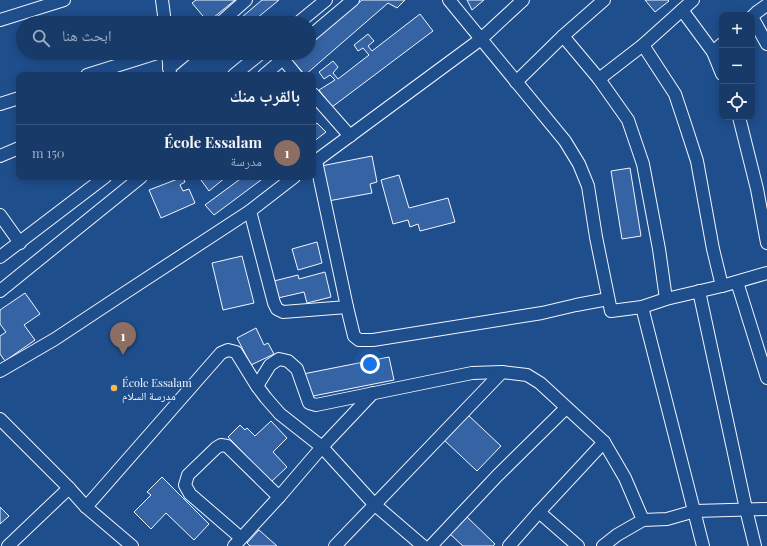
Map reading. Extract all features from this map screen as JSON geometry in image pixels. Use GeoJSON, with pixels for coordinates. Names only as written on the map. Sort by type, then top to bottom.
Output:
{"type":"FeatureCollection","features":[{"type":"Feature","properties":{"kind":"street"},"geometry":{"type":"LineString","coordinates":[[0,20],[64,0]]}},
{"type":"Feature","properties":{"kind":"street"},"geometry":{"type":"LineString","coordinates":[[162,0],[164,16]]}},
{"type":"Feature","properties":{"kind":"street"},"geometry":{"type":"LineString","coordinates":[[228,16],[246,0]]}},
{"type":"Feature","properties":{"kind":"street"},"geometry":{"type":"LineString","coordinates":[[307,16],[326,0]]}},
{"type":"Feature","properties":{"kind":"street"},"geometry":{"type":"LineString","coordinates":[[316,31],[354,0]]}},
{"type":"Feature","properties":{"kind":"street"},"geometry":{"type":"LineString","coordinates":[[449,0],[565,141],[579,164],[588,186],[596,237],[611,311],[642,307],[666,299],[722,286],[767,273]]}},
{"type":"Feature","properties":{"kind":"street"},"geometry":{"type":"LineString","coordinates":[[316,161],[481,39],[523,0]]}},
{"type":"Feature","properties":{"kind":"street"},"geometry":{"type":"LineString","coordinates":[[516,82],[563,36],[604,0]]}},
{"type":"Feature","properties":{"kind":"street"},"geometry":{"type":"LineString","coordinates":[[599,79],[643,45],[693,0]]}},
{"type":"Feature","properties":{"kind":"street"},"geometry":{"type":"LineString","coordinates":[[755,15],[767,5]]}},
{"type":"Feature","properties":{"kind":"street"},"geometry":{"type":"LineString","coordinates":[[682,10],[712,52],[719,67]]}},
{"type":"Feature","properties":{"kind":"street"},"geometry":{"type":"LineString","coordinates":[[755,22],[767,44]]}},
{"type":"Feature","properties":{"kind":"street"},"geometry":{"type":"LineString","coordinates":[[563,36],[599,79],[628,120],[643,164],[659,250],[666,299]]}},
{"type":"Feature","properties":{"kind":"street"},"geometry":{"type":"LineString","coordinates":[[643,45],[674,94],[686,127],[697,161],[713,250],[722,286]]}},
{"type":"Feature","properties":{"kind":"street"},"geometry":{"type":"LineString","coordinates":[[712,52],[719,46]]}},
{"type":"Feature","properties":{"kind":"street"},"geometry":{"type":"LineString","coordinates":[[97,72],[135,60]]}},
{"type":"Feature","properties":{"kind":"street"},"geometry":{"type":"LineString","coordinates":[[169,60],[170,72]]}},
{"type":"Feature","properties":{"kind":"street"},"geometry":{"type":"LineString","coordinates":[[170,72],[181,60]]}},
{"type":"Feature","properties":{"kind":"street"},"geometry":{"type":"LineString","coordinates":[[238,72],[252,60]]}},
{"type":"Feature","properties":{"kind":"street"},"geometry":{"type":"LineString","coordinates":[[267,72],[281,60]]}},
{"type":"Feature","properties":{"kind":"street"},"geometry":{"type":"LineString","coordinates":[[288,60],[294,72]]}},
{"type":"Feature","properties":{"kind":"street"},"geometry":{"type":"LineString","coordinates":[[316,97],[350,136]]}},
{"type":"Feature","properties":{"kind":"street"},"geometry":{"type":"LineString","coordinates":[[0,104],[16,99]]}},
{"type":"Feature","properties":{"kind":"street"},"geometry":{"type":"LineString","coordinates":[[740,120],[767,243]]}},
{"type":"Feature","properties":{"kind":"street"},"geometry":{"type":"LineString","coordinates":[[0,156],[16,149]]}},
{"type":"Feature","properties":{"kind":"street"},"geometry":{"type":"LineString","coordinates":[[316,171],[354,336],[359,340],[373,340],[542,313],[608,299]]}},
{"type":"Feature","properties":{"kind":"street"},"geometry":{"type":"LineString","coordinates":[[0,258],[101,180]]}},
{"type":"Feature","properties":{"kind":"street"},"geometry":{"type":"LineString","coordinates":[[0,291],[137,180]]}},
{"type":"Feature","properties":{"kind":"street"},"geometry":{"type":"LineString","coordinates":[[0,371],[62,334],[250,211],[290,180]]}},
{"type":"Feature","properties":{"kind":"street"},"geometry":{"type":"LineString","coordinates":[[250,211],[274,303],[277,309],[283,312],[347,307]]}},
{"type":"Feature","properties":{"kind":"street"},"geometry":{"type":"LineString","coordinates":[[0,215],[20,242]]}},
{"type":"Feature","properties":{"kind":"street"},"geometry":{"type":"LineString","coordinates":[[737,282],[767,378]]}},
{"type":"Feature","properties":{"kind":"street"},"geometry":{"type":"LineString","coordinates":[[700,291],[755,546]]}},
{"type":"Feature","properties":{"kind":"street"},"geometry":{"type":"LineString","coordinates":[[642,307],[703,546]]}},
{"type":"Feature","properties":{"kind":"street"},"geometry":{"type":"LineString","coordinates":[[86,507],[220,353],[228,350],[236,352],[257,386],[280,414],[322,447],[374,504],[423,546]]}},
{"type":"Feature","properties":{"kind":"street"},"geometry":{"type":"LineString","coordinates":[[257,386],[270,365],[279,359],[288,361],[297,369],[309,403],[316,405],[472,373],[502,372],[527,375],[540,383],[604,442],[625,478],[643,520]]}},
{"type":"Feature","properties":{"kind":"street"},"geometry":{"type":"LineString","coordinates":[[335,546],[502,372]]}},
{"type":"Feature","properties":{"kind":"street"},"geometry":{"type":"LineString","coordinates":[[279,497],[227,446],[221,445],[216,448],[188,476],[185,485],[190,494],[238,542],[279,497],[322,447],[372,393]]}},
{"type":"Feature","properties":{"kind":"street"},"geometry":{"type":"LineString","coordinates":[[431,546],[497,476],[566,408]]}},
{"type":"Feature","properties":{"kind":"street"},"geometry":{"type":"LineString","coordinates":[[1,422],[86,507],[132,546]]}},
{"type":"Feature","properties":{"kind":"street"},"geometry":{"type":"LineString","coordinates":[[509,546],[604,442]]}},
{"type":"Feature","properties":{"kind":"street"},"geometry":{"type":"LineString","coordinates":[[8,546],[68,488]]}},
{"type":"Feature","properties":{"kind":"street"},"geometry":{"type":"LineString","coordinates":[[603,546],[617,535],[643,520],[667,519],[695,511],[767,509]]}},
{"type":"Feature","properties":{"kind":"street"},"geometry":{"type":"LineString","coordinates":[[539,512],[578,546]]}},
{"type":"Feature","properties":{"kind":"building"},"geometry":{"type":"Polygon","coordinates":[[[196,0],[235,0],[215,16],[203,16],[192,3],[196,0]]]}},
{"type":"Feature","properties":{"kind":"building"},"geometry":{"type":"Polygon","coordinates":[[[262,0],[279,0],[260,16],[243,16],[262,0]]]}},
{"type":"Feature","properties":{"kind":"building"},"geometry":{"type":"Polygon","coordinates":[[[362,0],[405,0],[397,8],[388,3],[308,72],[302,72],[292,60],[316,60],[316,39],[362,0]]]}},
{"type":"Feature","properties":{"kind":"building"},"geometry":{"type":"Polygon","coordinates":[[[467,0],[484,0],[472,10],[467,0]]]}},
{"type":"Feature","properties":{"kind":"building"},"geometry":{"type":"Polygon","coordinates":[[[645,0],[668,0],[669,1],[655,12],[645,0]]]}},
{"type":"Feature","properties":{"kind":"building"},"geometry":{"type":"Polygon","coordinates":[[[420,14],[433,31],[332,107],[319,90],[335,80],[330,75],[324,79],[319,72],[333,61],[338,67],[333,73],[338,79],[369,55],[363,48],[358,51],[354,45],[368,34],[374,41],[368,46],[372,51],[420,14]]]}},
{"type":"Feature","properties":{"kind":"building"},"geometry":{"type":"Polygon","coordinates":[[[317,123],[326,132],[316,140],[317,123]]]}},
{"type":"Feature","properties":{"kind":"building"},"geometry":{"type":"Polygon","coordinates":[[[372,156],[377,182],[370,184],[372,193],[328,201],[321,166],[372,156]]]}},
{"type":"Feature","properties":{"kind":"building"},"geometry":{"type":"Polygon","coordinates":[[[630,168],[641,236],[622,239],[611,171],[630,168]]]}},
{"type":"Feature","properties":{"kind":"building"},"geometry":{"type":"Polygon","coordinates":[[[399,175],[409,208],[448,198],[455,222],[420,231],[418,224],[410,227],[408,220],[393,224],[381,180],[399,175]]]}},
{"type":"Feature","properties":{"kind":"building"},"geometry":{"type":"Polygon","coordinates":[[[175,180],[184,180],[185,182],[180,185],[183,191],[189,189],[195,203],[161,218],[149,190],[175,180]]]}},
{"type":"Feature","properties":{"kind":"building"},"geometry":{"type":"Polygon","coordinates":[[[201,180],[222,180],[209,191],[201,180]]]}},
{"type":"Feature","properties":{"kind":"building"},"geometry":{"type":"Polygon","coordinates":[[[239,180],[261,180],[214,215],[205,205],[239,180]]]}},
{"type":"Feature","properties":{"kind":"building"},"geometry":{"type":"Polygon","coordinates":[[[317,242],[322,263],[298,270],[292,249],[317,242]]]}},
{"type":"Feature","properties":{"kind":"building"},"geometry":{"type":"Polygon","coordinates":[[[242,256],[254,303],[223,310],[212,263],[242,256]]]}},
{"type":"Feature","properties":{"kind":"building"},"geometry":{"type":"Polygon","coordinates":[[[325,272],[331,297],[307,303],[304,292],[278,298],[274,281],[298,275],[299,279],[325,272]]]}},
{"type":"Feature","properties":{"kind":"building"},"geometry":{"type":"Polygon","coordinates":[[[25,293],[40,314],[24,325],[35,340],[5,361],[0,354],[0,336],[6,332],[0,324],[0,310],[25,293]]]}},
{"type":"Feature","properties":{"kind":"building"},"geometry":{"type":"Polygon","coordinates":[[[256,328],[264,345],[268,343],[274,354],[251,365],[237,338],[256,328]]]}},
{"type":"Feature","properties":{"kind":"building"},"geometry":{"type":"Polygon","coordinates":[[[389,357],[394,380],[308,397],[303,374],[389,357]]]}},
{"type":"Feature","properties":{"kind":"building"},"geometry":{"type":"Polygon","coordinates":[[[468,415],[501,446],[477,471],[444,440],[468,415]]]}},
{"type":"Feature","properties":{"kind":"building"},"geometry":{"type":"Polygon","coordinates":[[[271,421],[287,438],[273,452],[287,467],[271,482],[228,437],[240,425],[245,430],[247,428],[255,436],[271,421]]]}},
{"type":"Feature","properties":{"kind":"building"},"geometry":{"type":"Polygon","coordinates":[[[162,477],[209,524],[194,540],[166,513],[151,529],[134,512],[151,495],[147,492],[162,477]]]}},
{"type":"Feature","properties":{"kind":"building"},"geometry":{"type":"Polygon","coordinates":[[[0,507],[9,516],[0,524],[0,507]]]}},
{"type":"Feature","properties":{"kind":"building"},"geometry":{"type":"Polygon","coordinates":[[[467,517],[495,544],[493,546],[463,546],[450,534],[467,517]]]}},
{"type":"Feature","properties":{"kind":"building"},"geometry":{"type":"Polygon","coordinates":[[[259,530],[277,546],[250,546],[247,543],[259,530]]]}},
{"type":"Feature","properties":{"kind":"place","name":"École Essalam"},"geometry":{"type":"Point","coordinates":[123,355]}},
{"type":"Feature","properties":{"kind":"place","name":"École Essalam مدرسة السلام"},"geometry":{"type":"Point","coordinates":[114,388]}}]}
